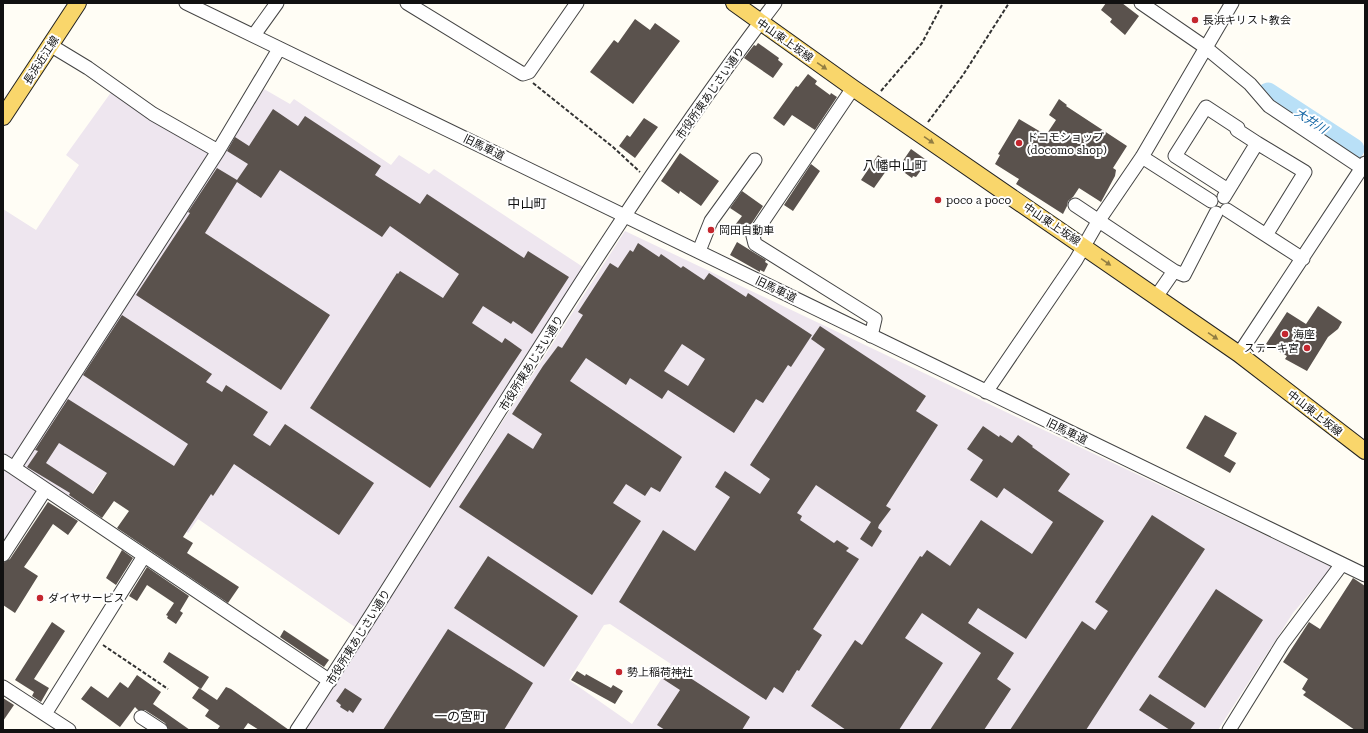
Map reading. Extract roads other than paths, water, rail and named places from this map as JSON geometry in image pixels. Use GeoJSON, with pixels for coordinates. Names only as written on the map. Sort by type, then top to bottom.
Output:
{"type":"FeatureCollection","features":[{"type":"Feature","properties":{"kind":"main road","name":"長浜近江線"},"geometry":{"type":"LineString","coordinates":[[3,117],[78,3]]}},
{"type":"Feature","properties":{"kind":"main road","name":"中山東上坂線"},"geometry":{"type":"LineString","coordinates":[[734,3],[853,88],[1239,354],[1365,451]]}},
{"type":"Feature","properties":{"kind":"street","name":"旧馬車道"},"geometry":{"type":"LineString","coordinates":[[186,3],[1365,575]]}},
{"type":"Feature","properties":{"kind":"street"},"geometry":{"type":"LineString","coordinates":[[254,36],[277,3]]}},
{"type":"Feature","properties":{"kind":"street"},"geometry":{"type":"LineString","coordinates":[[407,3],[523,74],[530,72],[577,3]]}},
{"type":"Feature","properties":{"kind":"street","name":"市役所東あじさい通り"},"geometry":{"type":"LineString","coordinates":[[297,730],[625,215],[760,22],[776,3]]}},
{"type":"Feature","properties":{"kind":"street"},"geometry":{"type":"LineString","coordinates":[[1141,3],[1206,47],[1250,84],[1269,106],[1364,167],[1239,354]]}},
{"type":"Feature","properties":{"kind":"street"},"geometry":{"type":"LineString","coordinates":[[986,392],[1142,157],[1232,3]]}},
{"type":"Feature","properties":{"kind":"street"},"geometry":{"type":"LineString","coordinates":[[50,45],[88,68],[153,114],[218,151]]}},
{"type":"Feature","properties":{"kind":"street"},"geometry":{"type":"LineString","coordinates":[[279,49],[218,151],[8,464],[330,680]]}},
{"type":"Feature","properties":{"kind":"street"},"geometry":{"type":"LineString","coordinates":[[853,88],[753,236],[755,244],[875,319],[871,336]]}},
{"type":"Feature","properties":{"kind":"street"},"geometry":{"type":"LineString","coordinates":[[1075,205],[1174,271],[1184,275],[1228,201],[1226,193],[1175,156],[1206,107],[1238,128],[1237,130],[1304,172],[1266,235]]}},
{"type":"Feature","properties":{"kind":"street"},"geometry":{"type":"LineString","coordinates":[[1257,143],[1226,193],[1215,196],[1211,201],[1210,207],[1266,235],[1303,259]]}},
{"type":"Feature","properties":{"kind":"street"},"geometry":{"type":"LineString","coordinates":[[1142,157],[1211,201]]}},
{"type":"Feature","properties":{"kind":"street"},"geometry":{"type":"LineString","coordinates":[[698,251],[711,221],[755,160]]}},
{"type":"Feature","properties":{"kind":"street"},"geometry":{"type":"LineString","coordinates":[[1156,297],[1174,271]]}},
{"type":"Feature","properties":{"kind":"street"},"geometry":{"type":"LineString","coordinates":[[3,555],[45,490]]}},
{"type":"Feature","properties":{"kind":"street"},"geometry":{"type":"LineString","coordinates":[[45,714],[144,556]]}},
{"type":"Feature","properties":{"kind":"street"},"geometry":{"type":"LineString","coordinates":[[1229,730],[1283,643],[1342,564]]}},
{"type":"Feature","properties":{"kind":"street"},"geometry":{"type":"LineString","coordinates":[[3,687],[69,730]]}},
{"type":"Feature","properties":{"kind":"street"},"geometry":{"type":"LineString","coordinates":[[142,717],[161,730]]}},
{"type":"Feature","properties":{"kind":"waterway","name":"大井川"},"geometry":{"type":"LineString","coordinates":[[1268,93],[1354,149]]}},
{"type":"Feature","properties":{"kind":"place","name":"長浜キリスト教会"},"geometry":{"type":"Point","coordinates":[1195,20]}},
{"type":"Feature","properties":{"kind":"place","name":"ドコモショップ (docomo shop)"},"geometry":{"type":"Point","coordinates":[1019,143]}},
{"type":"Feature","properties":{"kind":"place","name":"poco a poco"},"geometry":{"type":"Point","coordinates":[938,200]}},
{"type":"Feature","properties":{"kind":"place","name":"岡田自動車"},"geometry":{"type":"Point","coordinates":[711,230]}},
{"type":"Feature","properties":{"kind":"place","name":"海座"},"geometry":{"type":"Point","coordinates":[1285,334]}},
{"type":"Feature","properties":{"kind":"place","name":"ステーキ宮"},"geometry":{"type":"Point","coordinates":[1307,348]}},
{"type":"Feature","properties":{"kind":"place","name":"ダイヤサービス"},"geometry":{"type":"Point","coordinates":[40,598]}},
{"type":"Feature","properties":{"kind":"place","name":"勢上稲荷神社"},"geometry":{"type":"Point","coordinates":[619,672]}},
{"type":"Feature","properties":{"kind":"district","name":"八幡中山町"},"geometry":{"type":"Point","coordinates":[895,165]}},
{"type":"Feature","properties":{"kind":"district","name":"中山町"},"geometry":{"type":"Point","coordinates":[527,203]}},
{"type":"Feature","properties":{"kind":"district","name":"一の宮町"},"geometry":{"type":"Point","coordinates":[460,716]}}]}
